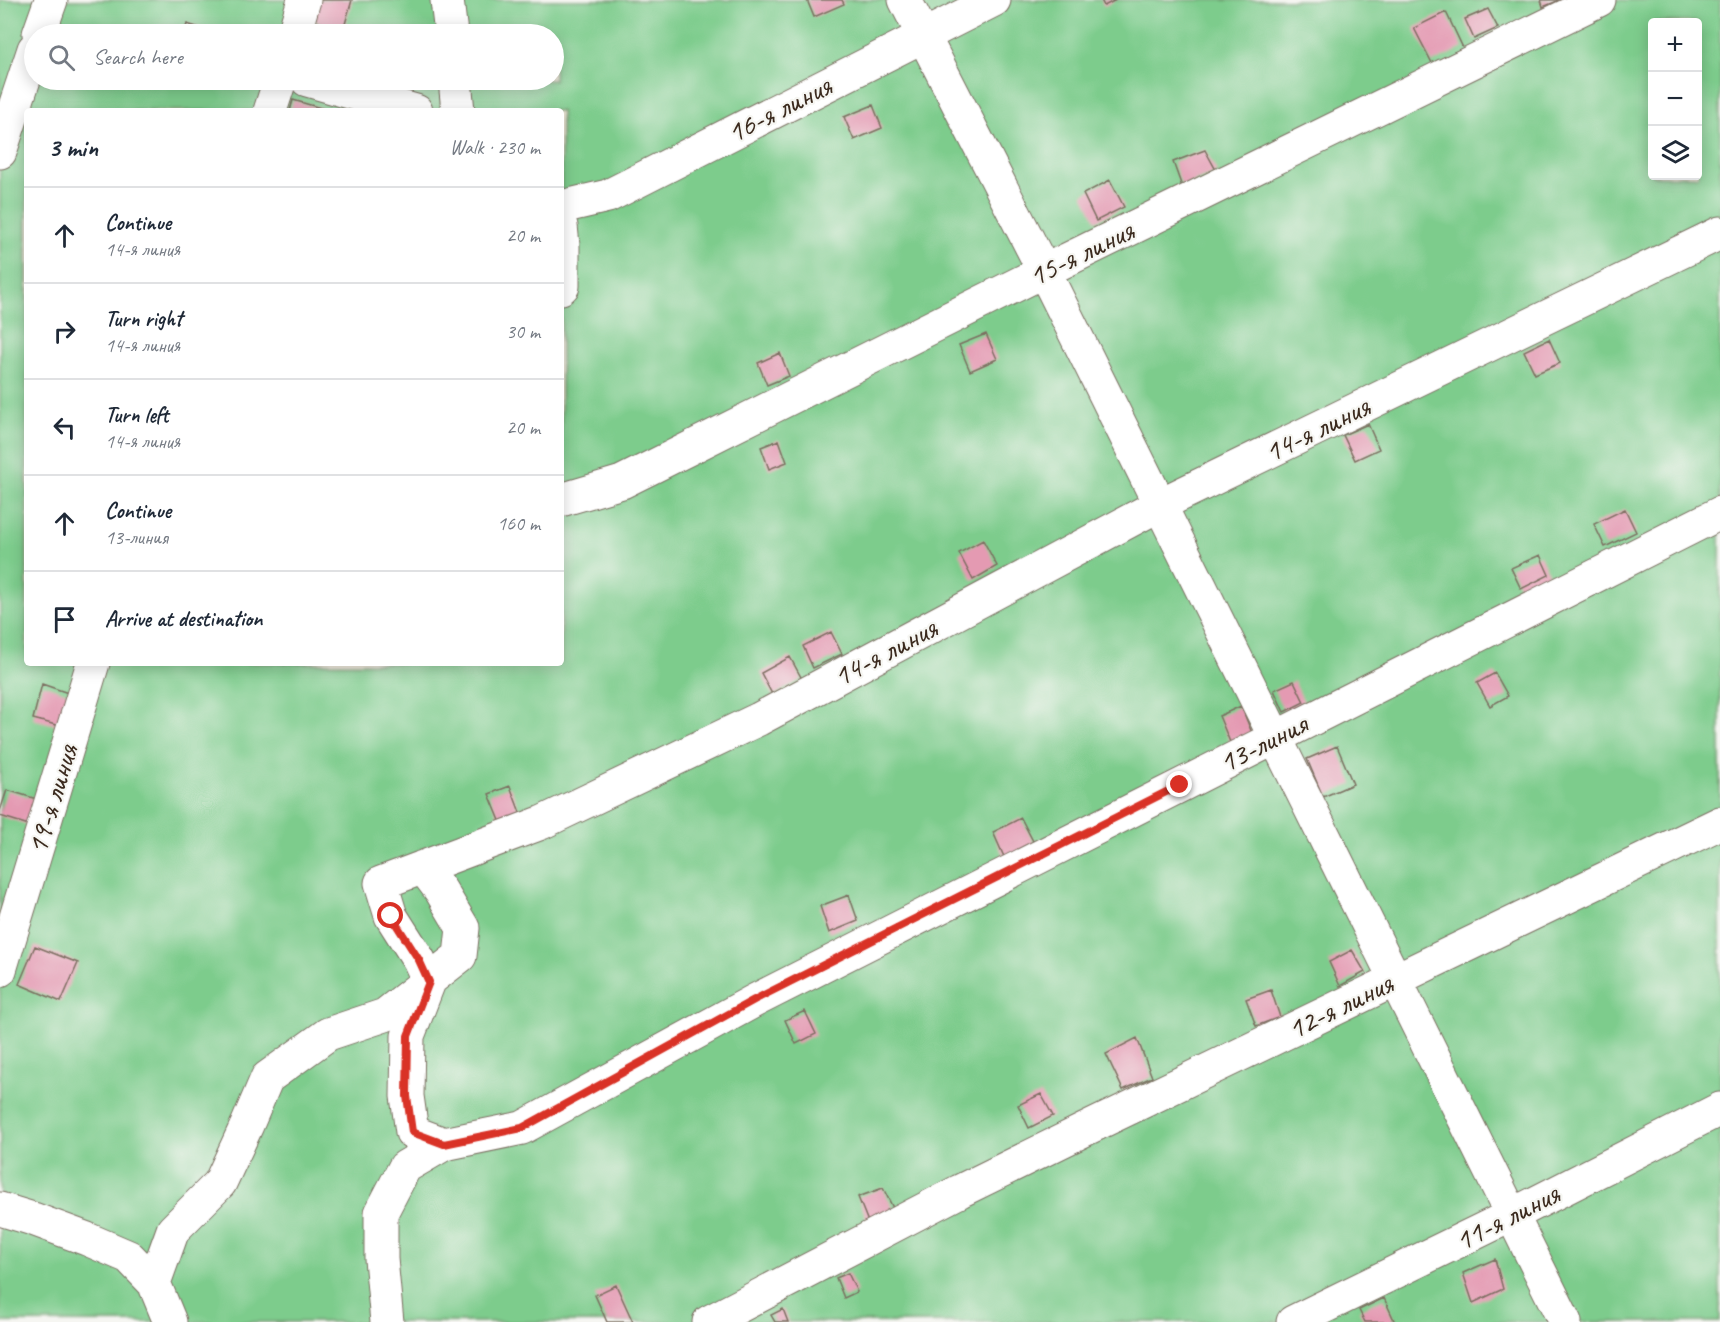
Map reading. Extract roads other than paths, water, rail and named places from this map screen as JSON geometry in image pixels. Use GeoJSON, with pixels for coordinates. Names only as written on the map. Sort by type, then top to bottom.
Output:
{"type":"FeatureCollection","features":[{"type":"Feature","properties":{"kind":"street"},"geometry":{"type":"LineString","coordinates":[[43,24],[51,0]]}},
{"type":"Feature","properties":{"kind":"street"},"geometry":{"type":"LineString","coordinates":[[297,24],[304,0]]}},
{"type":"Feature","properties":{"kind":"street"},"geometry":{"type":"LineString","coordinates":[[447,0],[449,24]]}},
{"type":"Feature","properties":{"kind":"street"},"geometry":{"type":"LineString","coordinates":[[905,0],[1044,271],[1566,1322]]}},
{"type":"Feature","properties":{"kind":"street","name":"16-я линия"},"geometry":{"type":"LineString","coordinates":[[564,206],[608,196],[994,0]]}},
{"type":"Feature","properties":{"kind":"street","name":"15-я линия"},"geometry":{"type":"LineString","coordinates":[[564,499],[622,482],[1044,271],[1599,0]]}},
{"type":"Feature","properties":{"kind":"street"},"geometry":{"type":"LineString","coordinates":[[0,152],[24,79]]}},
{"type":"Feature","properties":{"kind":"street"},"geometry":{"type":"LineString","coordinates":[[271,108],[277,90]]}},
{"type":"Feature","properties":{"kind":"street"},"geometry":{"type":"LineString","coordinates":[[342,90],[405,108]]}},
{"type":"Feature","properties":{"kind":"street"},"geometry":{"type":"LineString","coordinates":[[456,90],[458,108]]}},
{"type":"Feature","properties":{"kind":"street","name":"14-я линия"},"geometry":{"type":"LineString","coordinates":[[429,982],[419,960],[391,916],[381,883],[541,823],[759,719],[1159,506],[1720,233]]}},
{"type":"Feature","properties":{"kind":"street","name":"13-линия"},"geometry":{"type":"LineString","coordinates":[[444,1144],[522,1128],[754,1000],[1720,513]]}},
{"type":"Feature","properties":{"kind":"street","name":"19-я линия"},"geometry":{"type":"LineString","coordinates":[[0,970],[92,666]]}},
{"type":"Feature","properties":{"kind":"street","name":"12-я линия"},"geometry":{"type":"LineString","coordinates":[[709,1322],[960,1191],[1720,823]]}},
{"type":"Feature","properties":{"kind":"street"},"geometry":{"type":"LineString","coordinates":[[154,1283],[173,1230],[220,1183],[267,1078],[328,1034],[385,1015],[460,956],[463,928],[441,891],[423,867]]}},
{"type":"Feature","properties":{"kind":"street"},"geometry":{"type":"LineString","coordinates":[[429,982],[408,1036],[407,1096],[412,1132],[444,1144]]}},
{"type":"Feature","properties":{"kind":"street","name":"11-я линия"},"geometry":{"type":"LineString","coordinates":[[1293,1322],[1512,1215],[1720,1109]]}},
{"type":"Feature","properties":{"kind":"street"},"geometry":{"type":"LineString","coordinates":[[387,1322],[381,1259],[381,1213],[405,1167],[444,1144]]}},
{"type":"Feature","properties":{"kind":"street"},"geometry":{"type":"LineString","coordinates":[[0,1209],[33,1219],[129,1257],[154,1283],[171,1322]]}}]}
